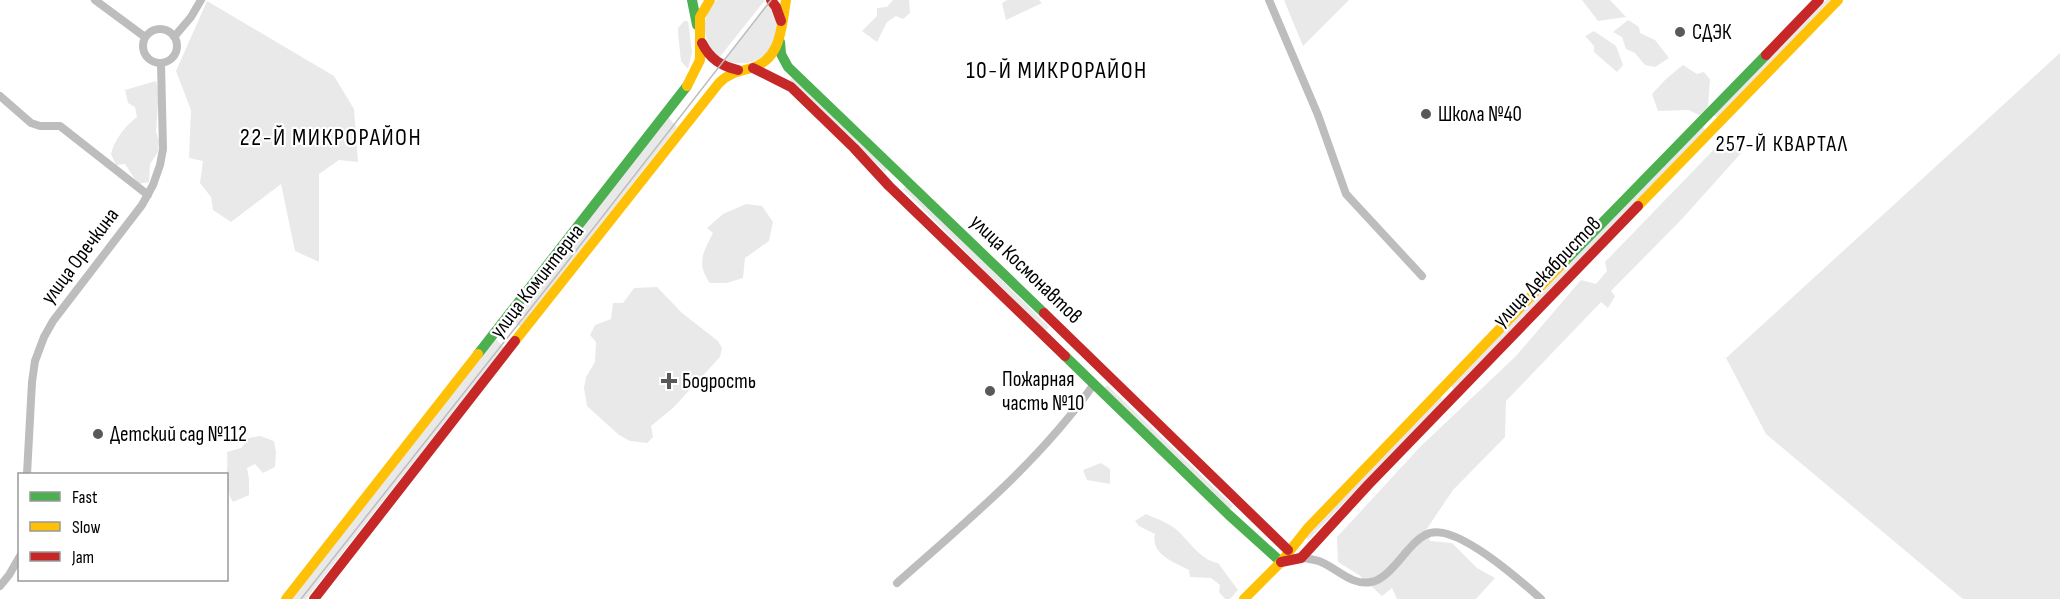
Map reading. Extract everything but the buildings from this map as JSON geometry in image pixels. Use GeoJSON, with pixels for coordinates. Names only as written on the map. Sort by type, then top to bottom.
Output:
{"type":"FeatureCollection","features":[{"type":"Feature","properties":{"kind":"street"},"geometry":{"type":"LineString","coordinates":[[95,0],[145,37]]}},
{"type":"Feature","properties":{"kind":"street"},"geometry":{"type":"LineString","coordinates":[[174,37],[191,17],[201,0]]}},
{"type":"Feature","properties":{"kind":"street"},"geometry":{"type":"LineString","coordinates":[[692,0],[705,51],[724,67],[738,70],[760,65],[777,49],[782,33],[786,0]]}},
{"type":"Feature","properties":{"kind":"street","name":"улица Коминтерна"},"geometry":{"type":"LineString","coordinates":[[286,599],[687,86],[700,60],[700,17],[710,0]]}},
{"type":"Feature","properties":{"kind":"street","name":"улица Космонавтов"},"geometry":{"type":"LineString","coordinates":[[771,0],[780,15],[782,33],[780,50],[787,67],[901,174],[1288,550]]}},
{"type":"Feature","properties":{"kind":"street"},"geometry":{"type":"LineString","coordinates":[[1269,0],[1318,115],[1346,194],[1422,276]]}},
{"type":"Feature","properties":{"kind":"street","name":"улица Декабристов"},"geometry":{"type":"LineString","coordinates":[[1244,599],[1441,389],[1819,0]]}},
{"type":"Feature","properties":{"kind":"street","name":"улица Декабристов"},"geometry":{"type":"LineString","coordinates":[[1300,558],[1525,322],[1838,0]]}},
{"type":"Feature","properties":{"kind":"street"},"geometry":{"type":"LineString","coordinates":[[165,30],[174,37],[176,42],[174,53],[168,61],[154,62],[146,56],[143,46],[145,37],[153,31],[165,30]]}},
{"type":"Feature","properties":{"kind":"street","name":"улица Оречкина"},"geometry":{"type":"LineString","coordinates":[[27,473],[32,382],[35,361],[44,338],[53,321],[148,195],[160,165],[163,149],[161,63]]}},
{"type":"Feature","properties":{"kind":"street","name":"улица Космонавтов"},"geometry":{"type":"LineString","coordinates":[[753,68],[791,87],[854,148],[889,186],[1229,515],[1281,562]]}},
{"type":"Feature","properties":{"kind":"street","name":"улица Коминтерна"},"geometry":{"type":"LineString","coordinates":[[314,599],[670,142],[723,79],[738,70]]}},
{"type":"Feature","properties":{"kind":"street"},"geometry":{"type":"LineString","coordinates":[[0,96],[32,123],[40,126],[60,126],[148,195]]}},
{"type":"Feature","properties":{"kind":"street"},"geometry":{"type":"LineString","coordinates":[[1705,117],[1714,127]]}},
{"type":"Feature","properties":{"kind":"street"},"geometry":{"type":"LineString","coordinates":[[889,186],[901,174]]}},
{"type":"Feature","properties":{"kind":"street"},"geometry":{"type":"LineString","coordinates":[[897,583],[971,519],[1036,456],[1094,384]]}},
{"type":"Feature","properties":{"kind":"street"},"geometry":{"type":"LineString","coordinates":[[1441,389],[1452,400]]}},
{"type":"Feature","properties":{"kind":"street"},"geometry":{"type":"LineString","coordinates":[[1229,515],[1240,504]]}},
{"type":"Feature","properties":{"kind":"street"},"geometry":{"type":"LineString","coordinates":[[1281,562],[1300,558],[1320,561],[1359,583],[1373,582],[1386,574],[1415,542],[1429,533],[1444,532],[1475,548],[1515,576],[1541,599]]}},
{"type":"Feature","properties":{"kind":"street"},"geometry":{"type":"LineString","coordinates":[[1288,550],[1300,558]]}},
{"type":"Feature","properties":{"kind":"street"},"geometry":{"type":"LineString","coordinates":[[0,586],[18,559]]}},
{"type":"Feature","properties":{"kind":"shaded area"},"geometry":{"type":"Polygon","coordinates":[[[717,0],[765,0],[719,58],[709,45],[705,29],[707,14],[717,0]]]}},
{"type":"Feature","properties":{"kind":"shaded area"},"geometry":{"type":"Polygon","coordinates":[[[893,0],[909,0],[910,13],[903,19],[896,16],[887,22],[877,42],[862,31],[877,16],[877,8],[887,7],[893,0]]]}},
{"type":"Feature","properties":{"kind":"shaded area"},"geometry":{"type":"Polygon","coordinates":[[[1007,0],[1039,0],[1042,3],[1006,20],[1002,3],[1007,0]]]}},
{"type":"Feature","properties":{"kind":"shaded area"},"geometry":{"type":"Polygon","coordinates":[[[1284,0],[1349,0],[1303,46],[1284,0]]]}},
{"type":"Feature","properties":{"kind":"shaded area"},"geometry":{"type":"Polygon","coordinates":[[[1582,0],[1610,0],[1626,17],[1598,21],[1582,0]]]}},
{"type":"Feature","properties":{"kind":"shaded area"},"geometry":{"type":"Polygon","coordinates":[[[1826,0],[1831,0],[1717,118],[1714,115],[1826,0]]]}},
{"type":"Feature","properties":{"kind":"shaded area"},"geometry":{"type":"Polygon","coordinates":[[[207,1],[334,76],[354,109],[358,162],[339,160],[319,174],[319,262],[295,251],[281,184],[231,222],[213,210],[211,197],[200,183],[203,161],[189,158],[191,110],[176,71],[207,1]]]}},
{"type":"Feature","properties":{"kind":"shaded area"},"geometry":{"type":"Polygon","coordinates":[[[769,3],[777,25],[773,44],[768,52],[761,58],[744,63],[725,60],[769,3]]]}},
{"type":"Feature","properties":{"kind":"shaded area"},"geometry":{"type":"Polygon","coordinates":[[[1628,20],[1639,27],[1640,33],[1655,40],[1669,58],[1655,67],[1645,65],[1635,53],[1626,49],[1622,37],[1613,32],[1628,20]]]}},
{"type":"Feature","properties":{"kind":"shaded area"},"geometry":{"type":"Polygon","coordinates":[[[684,21],[688,21],[692,52],[688,69],[681,61],[678,33],[678,28],[684,21]]]}},
{"type":"Feature","properties":{"kind":"shaded area"},"geometry":{"type":"Polygon","coordinates":[[[1594,31],[1616,46],[1623,65],[1617,72],[1594,52],[1594,46],[1585,36],[1594,31]]]}},
{"type":"Feature","properties":{"kind":"shaded area"},"geometry":{"type":"Polygon","coordinates":[[[2060,53],[2060,599],[1963,599],[1766,434],[1726,358],[2060,53]]]}},
{"type":"Feature","properties":{"kind":"shaded area"},"geometry":{"type":"Polygon","coordinates":[[[1683,65],[1697,74],[1704,72],[1710,79],[1708,107],[1701,116],[1689,110],[1658,111],[1652,94],[1683,65]]]}},
{"type":"Feature","properties":{"kind":"shaded area"},"geometry":{"type":"Polygon","coordinates":[[[793,77],[887,168],[885,172],[790,80],[793,77]]]}},
{"type":"Feature","properties":{"kind":"shaded area"},"geometry":{"type":"Polygon","coordinates":[[[156,81],[159,90],[156,132],[159,141],[158,152],[150,164],[149,182],[138,184],[125,164],[116,165],[111,154],[121,133],[137,117],[135,107],[128,103],[125,90],[156,81]]]}},
{"type":"Feature","properties":{"kind":"shaded area"},"geometry":{"type":"Polygon","coordinates":[[[668,117],[677,127],[520,327],[511,318],[668,117]]]}},
{"type":"Feature","properties":{"kind":"shaded area"},"geometry":{"type":"Polygon","coordinates":[[[1703,126],[1705,130],[1454,389],[1451,386],[1703,126]]]}},
{"type":"Feature","properties":{"kind":"shaded area"},"geometry":{"type":"Polygon","coordinates":[[[1727,136],[1743,151],[1681,220],[1611,291],[1615,296],[1608,308],[1601,302],[1506,401],[1505,437],[1453,490],[1426,530],[1430,541],[1452,543],[1477,568],[1495,578],[1476,599],[1397,599],[1392,588],[1382,596],[1359,575],[1338,562],[1337,537],[1420,447],[1516,356],[1581,280],[1596,284],[1607,271],[1605,262],[1727,136]]]}},
{"type":"Feature","properties":{"kind":"shaded area"},"geometry":{"type":"Polygon","coordinates":[[[907,186],[1049,327],[1045,331],[903,189],[907,186]]]}},
{"type":"Feature","properties":{"kind":"shaded area"},"geometry":{"type":"Polygon","coordinates":[[[746,204],[762,206],[773,222],[769,241],[745,258],[743,278],[726,283],[710,283],[702,264],[704,252],[713,233],[707,228],[723,214],[746,204]]]}},
{"type":"Feature","properties":{"kind":"shaded area"},"geometry":{"type":"Polygon","coordinates":[[[657,287],[682,313],[718,341],[722,348],[720,357],[673,408],[651,426],[653,437],[647,443],[630,441],[619,435],[587,406],[584,388],[586,377],[595,362],[596,342],[590,335],[595,325],[611,319],[613,303],[623,303],[634,288],[657,287]]]}},
{"type":"Feature","properties":{"kind":"shaded area"},"geometry":{"type":"Polygon","coordinates":[[[495,338],[504,347],[306,599],[291,599],[495,338]]]}},
{"type":"Feature","properties":{"kind":"shaded area"},"geometry":{"type":"Polygon","coordinates":[[[1107,385],[1233,506],[1228,510],[1104,388],[1107,385]]]}},
{"type":"Feature","properties":{"kind":"shaded area"},"geometry":{"type":"Polygon","coordinates":[[[1440,397],[1443,400],[1308,540],[1305,537],[1440,397]]]}},
{"type":"Feature","properties":{"kind":"shaded area"},"geometry":{"type":"Polygon","coordinates":[[[260,436],[274,441],[275,467],[263,473],[255,464],[247,468],[249,495],[233,502],[228,490],[227,452],[241,448],[249,438],[260,436]]]}},
{"type":"Feature","properties":{"kind":"shaded area"},"geometry":{"type":"Polygon","coordinates":[[[1101,463],[1110,469],[1110,484],[1087,480],[1083,470],[1101,463]]]}},
{"type":"Feature","properties":{"kind":"shaded area"},"geometry":{"type":"Polygon","coordinates":[[[1146,514],[1173,527],[1205,558],[1218,563],[1238,590],[1230,599],[1225,599],[1219,592],[1220,585],[1211,578],[1190,577],[1189,570],[1171,561],[1160,552],[1154,541],[1155,534],[1139,526],[1135,521],[1146,514]]]}},
{"type":"Feature","properties":{"kind":"tram line"},"geometry":{"type":"LineString","coordinates":[[301,599],[771,0]]}},
{"type":"Feature","properties":{"kind":"traffic: fast"},"geometry":{"type":"LineString","coordinates":[[692,0],[697,25]]}},
{"type":"Feature","properties":{"kind":"traffic: fast"},"geometry":{"type":"LineString","coordinates":[[780,42],[781,54],[788,67],[1044,313]]}},
{"type":"Feature","properties":{"kind":"traffic: fast"},"geometry":{"type":"LineString","coordinates":[[1564,262],[1766,55]]}},
{"type":"Feature","properties":{"kind":"traffic: fast"},"geometry":{"type":"LineString","coordinates":[[478,354],[687,86]]}},
{"type":"Feature","properties":{"kind":"traffic: fast"},"geometry":{"type":"LineString","coordinates":[[1065,356],[1229,515],[1281,562]]}},
{"type":"Feature","properties":{"kind":"traffic: slow"},"geometry":{"type":"LineString","coordinates":[[687,86],[700,60],[700,17],[710,0]]}},
{"type":"Feature","properties":{"kind":"traffic: slow"},"geometry":{"type":"LineString","coordinates":[[515,341],[719,83],[729,75],[759,65],[768,59],[778,42],[786,0]]}},
{"type":"Feature","properties":{"kind":"traffic: slow"},"geometry":{"type":"LineString","coordinates":[[1638,206],[1838,0]]}},
{"type":"Feature","properties":{"kind":"traffic: slow"},"geometry":{"type":"LineString","coordinates":[[1244,599],[1281,562],[1307,529],[1564,262]]}},
{"type":"Feature","properties":{"kind":"traffic: slow"},"geometry":{"type":"LineString","coordinates":[[286,599],[478,354]]}},
{"type":"Feature","properties":{"kind":"traffic: jam"},"geometry":{"type":"LineString","coordinates":[[771,0],[781,21]]}},
{"type":"Feature","properties":{"kind":"traffic: jam"},"geometry":{"type":"LineString","coordinates":[[1766,55],[1819,0]]}},
{"type":"Feature","properties":{"kind":"traffic: jam"},"geometry":{"type":"LineString","coordinates":[[702,43],[717,61],[738,70]]}},
{"type":"Feature","properties":{"kind":"traffic: jam"},"geometry":{"type":"LineString","coordinates":[[753,68],[791,87],[854,148],[889,186],[1065,356]]}},
{"type":"Feature","properties":{"kind":"traffic: jam"},"geometry":{"type":"LineString","coordinates":[[1281,562],[1301,558],[1368,485],[1638,206]]}},
{"type":"Feature","properties":{"kind":"traffic: jam"},"geometry":{"type":"LineString","coordinates":[[1044,313],[1288,550]]}},
{"type":"Feature","properties":{"kind":"traffic: jam"},"geometry":{"type":"LineString","coordinates":[[314,599],[515,341]]}},
{"type":"Feature","properties":{"kind":"place","name":"СДЭК"},"geometry":{"type":"Point","coordinates":[1680,32]}},
{"type":"Feature","properties":{"kind":"place","name":"Школа №40"},"geometry":{"type":"Point","coordinates":[1426,114]}},
{"type":"Feature","properties":{"kind":"place","name":"Бодрость"},"geometry":{"type":"Point","coordinates":[669,381]}},
{"type":"Feature","properties":{"kind":"place","name":"Пожарная часть №10"},"geometry":{"type":"Point","coordinates":[990,391]}},
{"type":"Feature","properties":{"kind":"place","name":"Детский сад №112"},"geometry":{"type":"Point","coordinates":[98,434]}},
{"type":"Feature","properties":{"kind":"district","name":"10-Й МИКРОРАЙОН"},"geometry":{"type":"Point","coordinates":[1057,70]}},
{"type":"Feature","properties":{"kind":"district","name":"22-Й МИКРОРАЙОН"},"geometry":{"type":"Point","coordinates":[331,137]}},
{"type":"Feature","properties":{"kind":"district","name":"257-Й КВАРТАЛ"},"geometry":{"type":"Point","coordinates":[1782,144]}}]}
